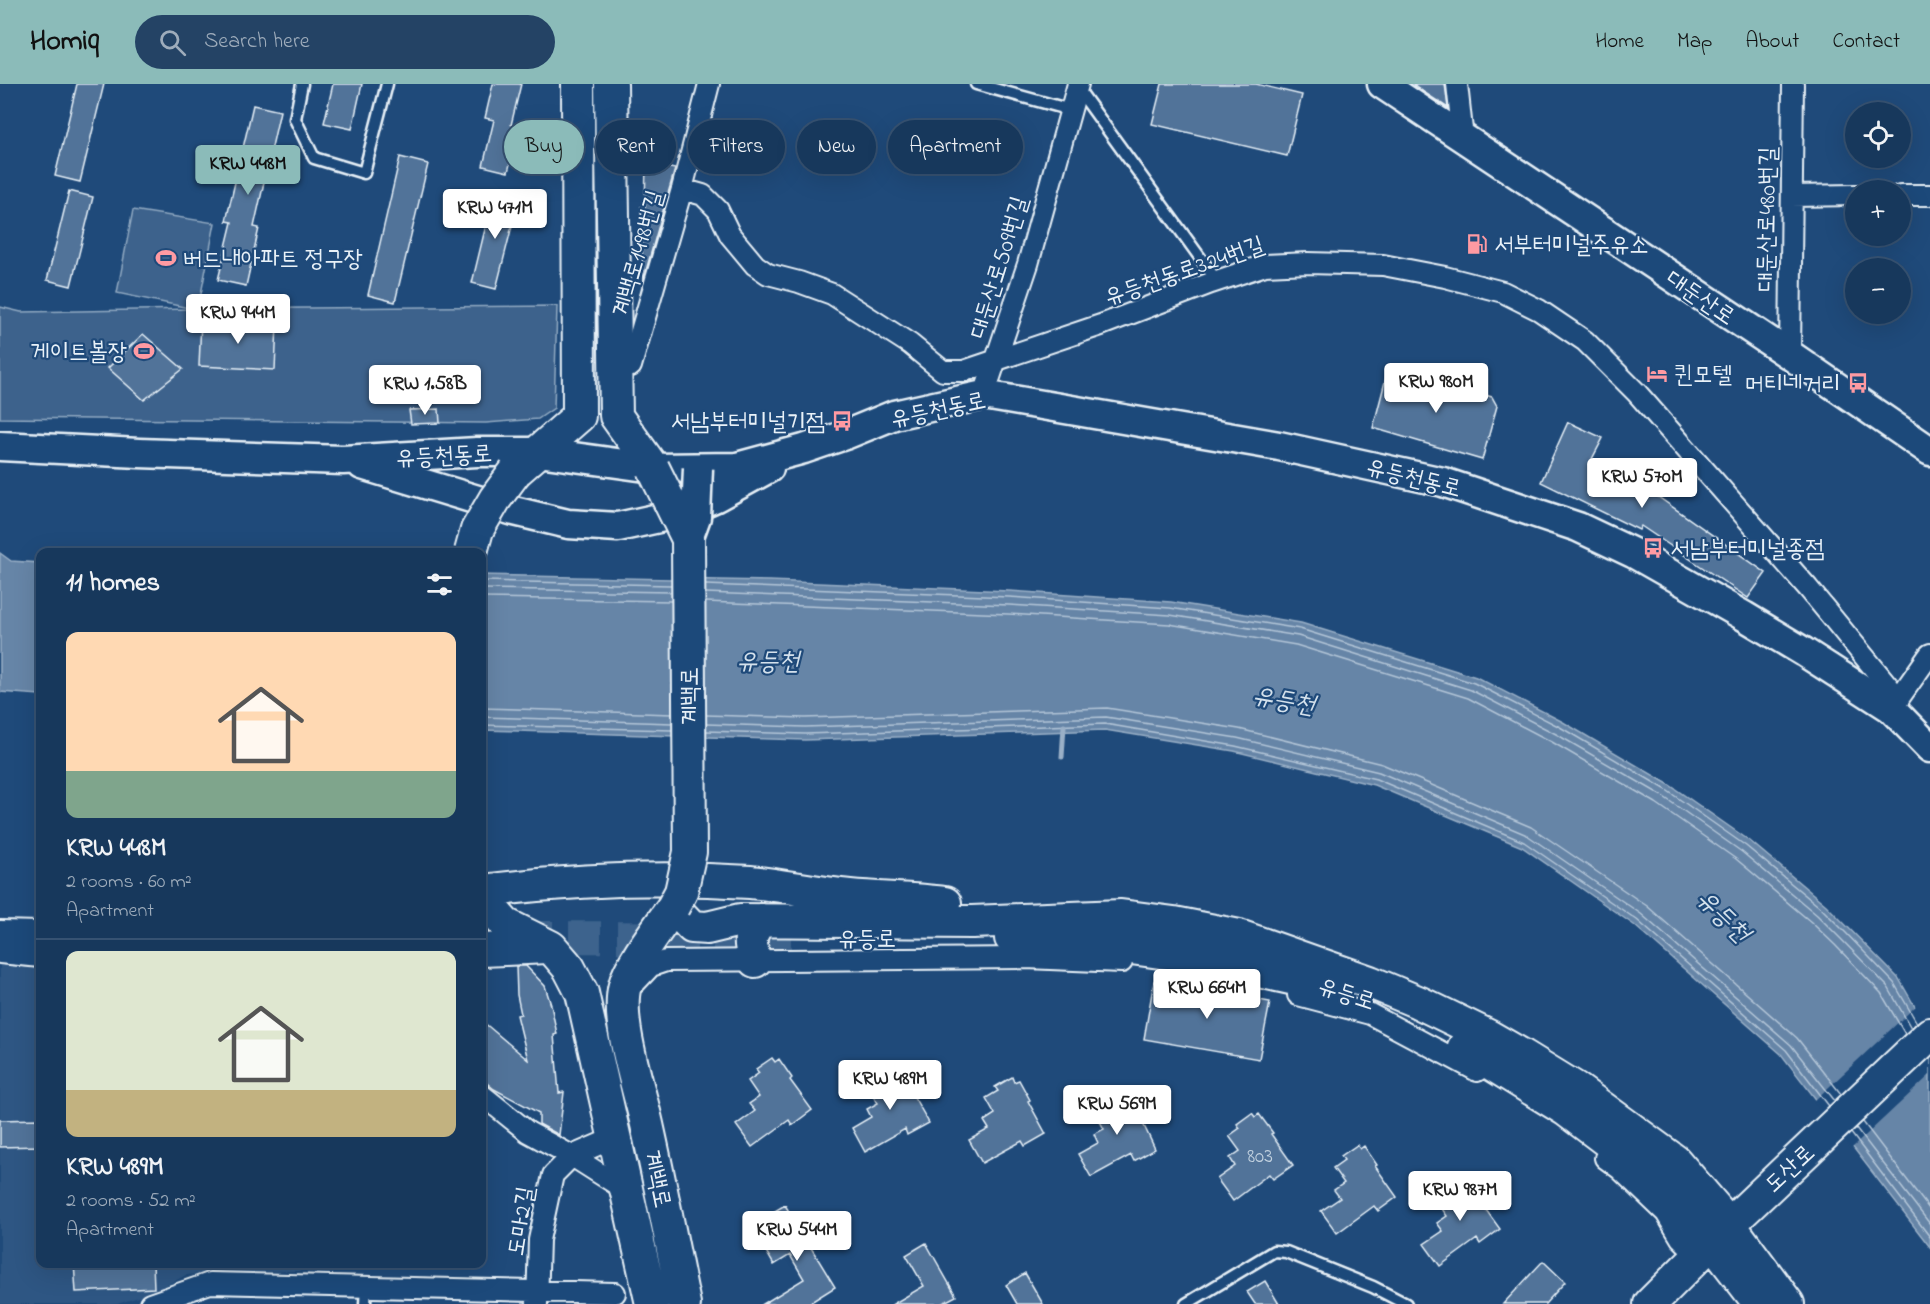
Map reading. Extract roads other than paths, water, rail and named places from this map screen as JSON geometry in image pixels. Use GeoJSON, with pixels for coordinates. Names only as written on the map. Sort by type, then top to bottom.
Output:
{"type":"FeatureCollection","features":[{"type":"Feature","properties":{"kind":"main road"},"geometry":{"type":"LineString","coordinates":[[472,548],[477,530],[495,499],[526,462],[579,416],[578,84]]}},
{"type":"Feature","properties":{"kind":"main road","name":"계백로"},"geometry":{"type":"LineString","coordinates":[[612,84],[616,416],[653,468],[688,539],[690,852],[681,892],[674,907],[633,967],[625,983],[622,1004],[625,1029],[684,1304]]}},
{"type":"Feature","properties":{"kind":"main road","name":"대둔산로"},"geometry":{"type":"LineString","coordinates":[[1382,84],[1790,355],[1930,451]]}},
{"type":"Feature","properties":{"kind":"main road","name":"유등천동로"},"geometry":{"type":"LineString","coordinates":[[0,446],[343,460],[477,452],[526,462],[653,468],[737,467],[804,449],[894,415],[984,395],[1279,446],[1443,482],[1578,527],[1633,553],[1895,704],[1930,748]]}},
{"type":"Feature","properties":{"kind":"main road"},"geometry":{"type":"LineString","coordinates":[[343,460],[514,511],[568,524],[618,527],[677,514],[716,498],[804,449]]}},
{"type":"Feature","properties":{"kind":"main road"},"geometry":{"type":"LineString","coordinates":[[688,539],[696,517],[698,468]]}},
{"type":"Feature","properties":{"kind":"main road"},"geometry":{"type":"LineString","coordinates":[[488,909],[578,881],[680,878],[753,883],[848,896],[942,902],[1056,918]]}},
{"type":"Feature","properties":{"kind":"main road"},"geometry":{"type":"LineString","coordinates":[[674,907],[692,927],[707,928],[740,920],[972,922],[1056,918]]}},
{"type":"Feature","properties":{"kind":"main road","name":"계백로"},"geometry":{"type":"LineString","coordinates":[[488,909],[551,947],[569,968],[582,993],[652,1304]]}},
{"type":"Feature","properties":{"kind":"main road","name":"유등로"},"geometry":{"type":"LineString","coordinates":[[1056,918],[1121,916],[1174,923],[1239,936],[1370,982],[1488,1036],[1575,1088],[1675,1161],[1761,1304]]}},
{"type":"Feature","properties":{"kind":"main road"},"geometry":{"type":"LineString","coordinates":[[0,917],[36,936]]}},
{"type":"Feature","properties":{"kind":"main road"},"geometry":{"type":"LineString","coordinates":[[755,960],[751,932],[761,920]]}},
{"type":"Feature","properties":{"kind":"main road"},"geometry":{"type":"LineString","coordinates":[[0,937],[36,938]]}},
{"type":"Feature","properties":{"kind":"main road","name":"유등로"},"geometry":{"type":"LineString","coordinates":[[791,938],[1027,938],[1131,948],[1196,957],[1297,978],[1385,1005],[1413,1028],[1522,1082],[1616,1146],[1656,1178],[1788,1304]]}},
{"type":"Feature","properties":{"kind":"main road"},"geometry":{"type":"LineString","coordinates":[[486,950],[551,947]]}},
{"type":"Feature","properties":{"kind":"main road","name":"도산로"},"geometry":{"type":"LineString","coordinates":[[1650,1304],[1718,1235],[1930,1034]]}},
{"type":"Feature","properties":{"kind":"street","name":"계백로1498번길"},"geometry":{"type":"LineString","coordinates":[[631,366],[682,189],[709,84]]}},
{"type":"Feature","properties":{"kind":"street"},"geometry":{"type":"LineString","coordinates":[[1457,84],[1463,139]]}},
{"type":"Feature","properties":{"kind":"street","name":"대둔산로480번길"},"geometry":{"type":"LineString","coordinates":[[1790,355],[1793,84]]}},
{"type":"Feature","properties":{"kind":"street","name":"대둔산로509번길"},"geometry":{"type":"LineString","coordinates":[[984,395],[1028,264],[1076,85]]}},
{"type":"Feature","properties":{"kind":"street","name":"유등천동로324번길"},"geometry":{"type":"LineString","coordinates":[[682,189],[703,195],[718,210],[730,235],[755,265],[768,274],[832,294],[910,344],[943,371],[964,371],[1101,325],[1265,265],[1308,263],[1383,265],[1445,277],[1503,292],[1539,310],[1585,341],[1637,393],[1808,588],[1895,704]]}},
{"type":"Feature","properties":{"kind":"street"},"geometry":{"type":"LineString","coordinates":[[1792,196],[1845,195]]}},
{"type":"Feature","properties":{"kind":"street"},"geometry":{"type":"LineString","coordinates":[[1911,195],[1930,195]]}},
{"type":"Feature","properties":{"kind":"street"},"geometry":{"type":"LineString","coordinates":[[1895,704],[1930,654]]}},
{"type":"Feature","properties":{"kind":"street"},"geometry":{"type":"LineString","coordinates":[[0,952],[36,939]]}},
{"type":"Feature","properties":{"kind":"street"},"geometry":{"type":"LineString","coordinates":[[622,1004],[638,978],[651,966],[666,961],[1026,958],[1131,962],[1209,974],[1280,990],[1413,1028]]}},
{"type":"Feature","properties":{"kind":"street"},"geometry":{"type":"LineString","coordinates":[[486,1098],[528,1132],[572,1156],[627,1191]]}},
{"type":"Feature","properties":{"kind":"street"},"geometry":{"type":"LineString","coordinates":[[572,1156],[616,1137]]}},
{"type":"Feature","properties":{"kind":"street","name":"도마2길"},"geometry":{"type":"LineString","coordinates":[[537,1297],[539,1240],[553,1174],[572,1156]]}},
{"type":"Feature","properties":{"kind":"street"},"geometry":{"type":"LineString","coordinates":[[150,1304],[210,1283],[366,1295],[537,1297],[615,1293]]}},
{"type":"Feature","properties":{"kind":"lane"},"geometry":{"type":"LineString","coordinates":[[302,84],[295,119],[314,158],[364,173],[387,84]]}},
{"type":"Feature","properties":{"kind":"lane"},"geometry":{"type":"LineString","coordinates":[[975,84],[1071,110]]}},
{"type":"Feature","properties":{"kind":"lane"},"geometry":{"type":"LineString","coordinates":[[1076,85],[1217,281]]}},
{"type":"Feature","properties":{"kind":"lane"},"geometry":{"type":"LineString","coordinates":[[1186,1304],[1274,1251],[1286,1252],[1373,1287],[1406,1304]]}},
{"type":"Feature","properties":{"kind":"water"},"geometry":{"type":"Polygon","coordinates":[[[0,553],[11,561],[36,563],[36,695],[0,692],[0,553]]]}},
{"type":"Feature","properties":{"kind":"water","name":"유등천"},"geometry":{"type":"Polygon","coordinates":[[[486,575],[770,581],[1009,591],[1171,602],[1301,623],[1476,677],[1563,722],[1668,784],[1750,841],[1826,905],[1899,979],[1930,1033],[1930,1247],[1781,1054],[1634,925],[1522,847],[1374,785],[1234,751],[1105,730],[805,740],[486,730],[486,575]]]}},
{"type":"Feature","properties":{"kind":"waterway"},"geometry":{"type":"LineString","coordinates":[[1062,757],[1064,726]]}},
{"type":"Feature","properties":{"kind":"tunnel"},"geometry":{"type":"LineString","coordinates":[[521,937],[791,938]]}},
{"type":"Feature","properties":{"kind":"place","name":"서부터미널주유소"},"geometry":{"type":"Point","coordinates":[1477,244]}},
{"type":"Feature","properties":{"kind":"place","name":"버드내아파트 정구장"},"geometry":{"type":"Point","coordinates":[166,258]}},
{"type":"Feature","properties":{"kind":"place","name":"게이트볼장"},"geometry":{"type":"Point","coordinates":[144,351]}},
{"type":"Feature","properties":{"kind":"place","name":"퀸모텔"},"geometry":{"type":"Point","coordinates":[1657,374]}},
{"type":"Feature","properties":{"kind":"place","name":"머티네거리"},"geometry":{"type":"Point","coordinates":[1858,383]}},
{"type":"Feature","properties":{"kind":"place","name":"서남부터미널기점"},"geometry":{"type":"Point","coordinates":[842,421]}},
{"type":"Feature","properties":{"kind":"place","name":"서남부터미널종점"},"geometry":{"type":"Point","coordinates":[1653,548]}}]}
